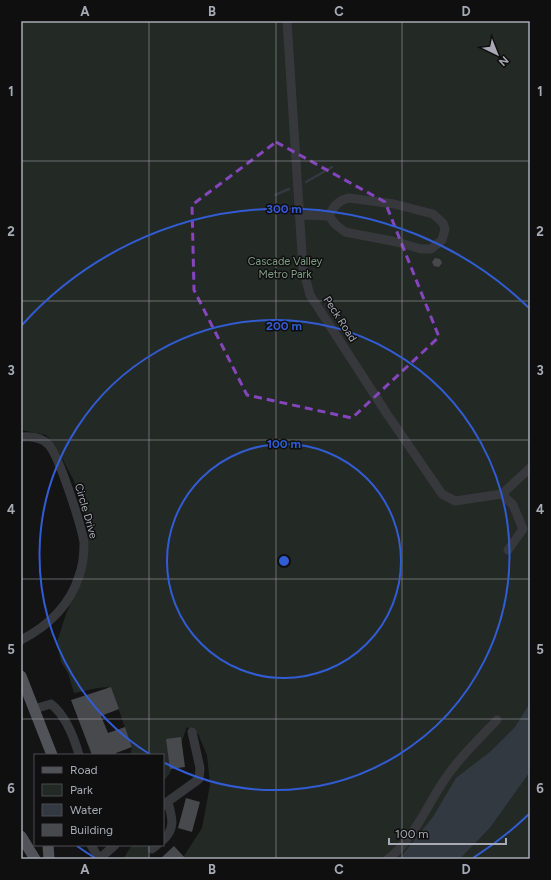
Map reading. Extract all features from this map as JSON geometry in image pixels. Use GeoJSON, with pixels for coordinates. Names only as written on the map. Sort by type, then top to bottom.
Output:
{"type":"FeatureCollection","features":[{"type":"Feature","properties":{"kind":"main road"},"geometry":{"type":"LineString","coordinates":[[21,676],[52,754]]}},
{"type":"Feature","properties":{"kind":"main road"},"geometry":{"type":"LineString","coordinates":[[21,836],[35,859]]}},
{"type":"Feature","properties":{"kind":"main road"},"geometry":{"type":"LineString","coordinates":[[48,846],[49,859]]}},
{"type":"Feature","properties":{"kind":"street","name":"Peck Road"},"geometry":{"type":"LineString","coordinates":[[287,21],[303,269],[310,296],[442,494],[455,500],[502,494]]}},
{"type":"Feature","properties":{"kind":"street"},"geometry":{"type":"LineString","coordinates":[[349,198],[394,204],[428,213],[439,218],[445,228],[444,234],[437,245],[426,250],[397,242],[345,232],[335,224],[329,216],[332,210],[342,199],[349,198]]}},
{"type":"Feature","properties":{"kind":"street"},"geometry":{"type":"LineString","coordinates":[[299,215],[329,216]]}},
{"type":"Feature","properties":{"kind":"street","name":"Circle Drive"},"geometry":{"type":"LineString","coordinates":[[21,437],[37,438],[50,446],[71,497],[84,543],[81,570],[71,595],[60,610],[42,627],[21,640]]}},
{"type":"Feature","properties":{"kind":"street"},"geometry":{"type":"LineString","coordinates":[[508,550],[523,529],[513,505],[502,494],[530,468]]}},
{"type":"Feature","properties":{"kind":"street"},"geometry":{"type":"LineString","coordinates":[[34,709],[52,704],[62,714],[76,744],[79,754]]}},
{"type":"Feature","properties":{"kind":"street"},"geometry":{"type":"LineString","coordinates":[[388,859],[396,853],[421,819],[442,784],[469,749],[497,720]]}},
{"type":"Feature","properties":{"kind":"street"},"geometry":{"type":"LineString","coordinates":[[164,839],[170,834],[173,819],[165,804],[199,779],[200,775],[192,732]]}},
{"type":"Feature","properties":{"kind":"street"},"geometry":{"type":"LineString","coordinates":[[92,846],[99,859]]}},
{"type":"Feature","properties":{"kind":"street"},"geometry":{"type":"LineString","coordinates":[[99,859],[107,846]]}},
{"type":"Feature","properties":{"kind":"street"},"geometry":{"type":"LineString","coordinates":[[99,859],[114,846]]}},
{"type":"Feature","properties":{"kind":"highlighted area"},"geometry":{"type":"Polygon","coordinates":[[[276,142],[385,202],[439,337],[352,418],[247,395],[194,290],[192,205],[276,142]]]}},
{"type":"Feature","properties":{"kind":"green space","name":"Cascade Valley Metro Park"},"geometry":{"type":"Polygon","coordinates":[[[21,21],[530,21],[530,721],[429,859],[182,859],[202,828],[210,785],[207,755],[198,734],[187,727],[170,773],[164,781],[164,754],[130,754],[132,747],[111,688],[98,688],[74,693],[68,673],[61,662],[57,642],[66,614],[85,571],[88,528],[74,481],[55,445],[46,435],[21,430],[21,21]]]}},
{"type":"Feature","properties":{"kind":"green space"},"geometry":{"type":"Polygon","coordinates":[[[530,772],[530,859],[460,859],[490,828],[530,772]]]}},
{"type":"Feature","properties":{"kind":"green space"},"geometry":{"type":"Polygon","coordinates":[[[131,846],[149,846],[150,859],[123,859],[131,846]]]}},
{"type":"Feature","properties":{"kind":"water"},"geometry":{"type":"Polygon","coordinates":[[[530,703],[530,772],[490,828],[460,859],[399,859],[433,817],[456,778],[491,751],[515,727],[530,703]]]}},
{"type":"Feature","properties":{"kind":"building"},"geometry":{"type":"Polygon","coordinates":[[[435,258],[440,259],[442,263],[439,267],[434,266],[432,262],[435,258]]]}},
{"type":"Feature","properties":{"kind":"building"},"geometry":{"type":"Polygon","coordinates":[[[111,687],[119,709],[101,716],[108,733],[125,727],[132,747],[116,754],[92,754],[71,700],[111,687]]]}},
{"type":"Feature","properties":{"kind":"building"},"geometry":{"type":"Polygon","coordinates":[[[181,737],[185,767],[170,769],[166,739],[181,737]]]}},
{"type":"Feature","properties":{"kind":"building"},"geometry":{"type":"Polygon","coordinates":[[[186,798],[200,802],[192,832],[178,828],[186,798]]]}},
{"type":"Feature","properties":{"kind":"building"},"geometry":{"type":"Polygon","coordinates":[[[174,846],[186,859],[160,859],[174,846]]]}},
{"type":"Feature","properties":{"kind":"waterway"},"geometry":{"type":"LineString","coordinates":[[306,182],[332,167]]}},
{"type":"Feature","properties":{"kind":"waterway"},"geometry":{"type":"LineString","coordinates":[[275,195],[289,189]]}}]}
